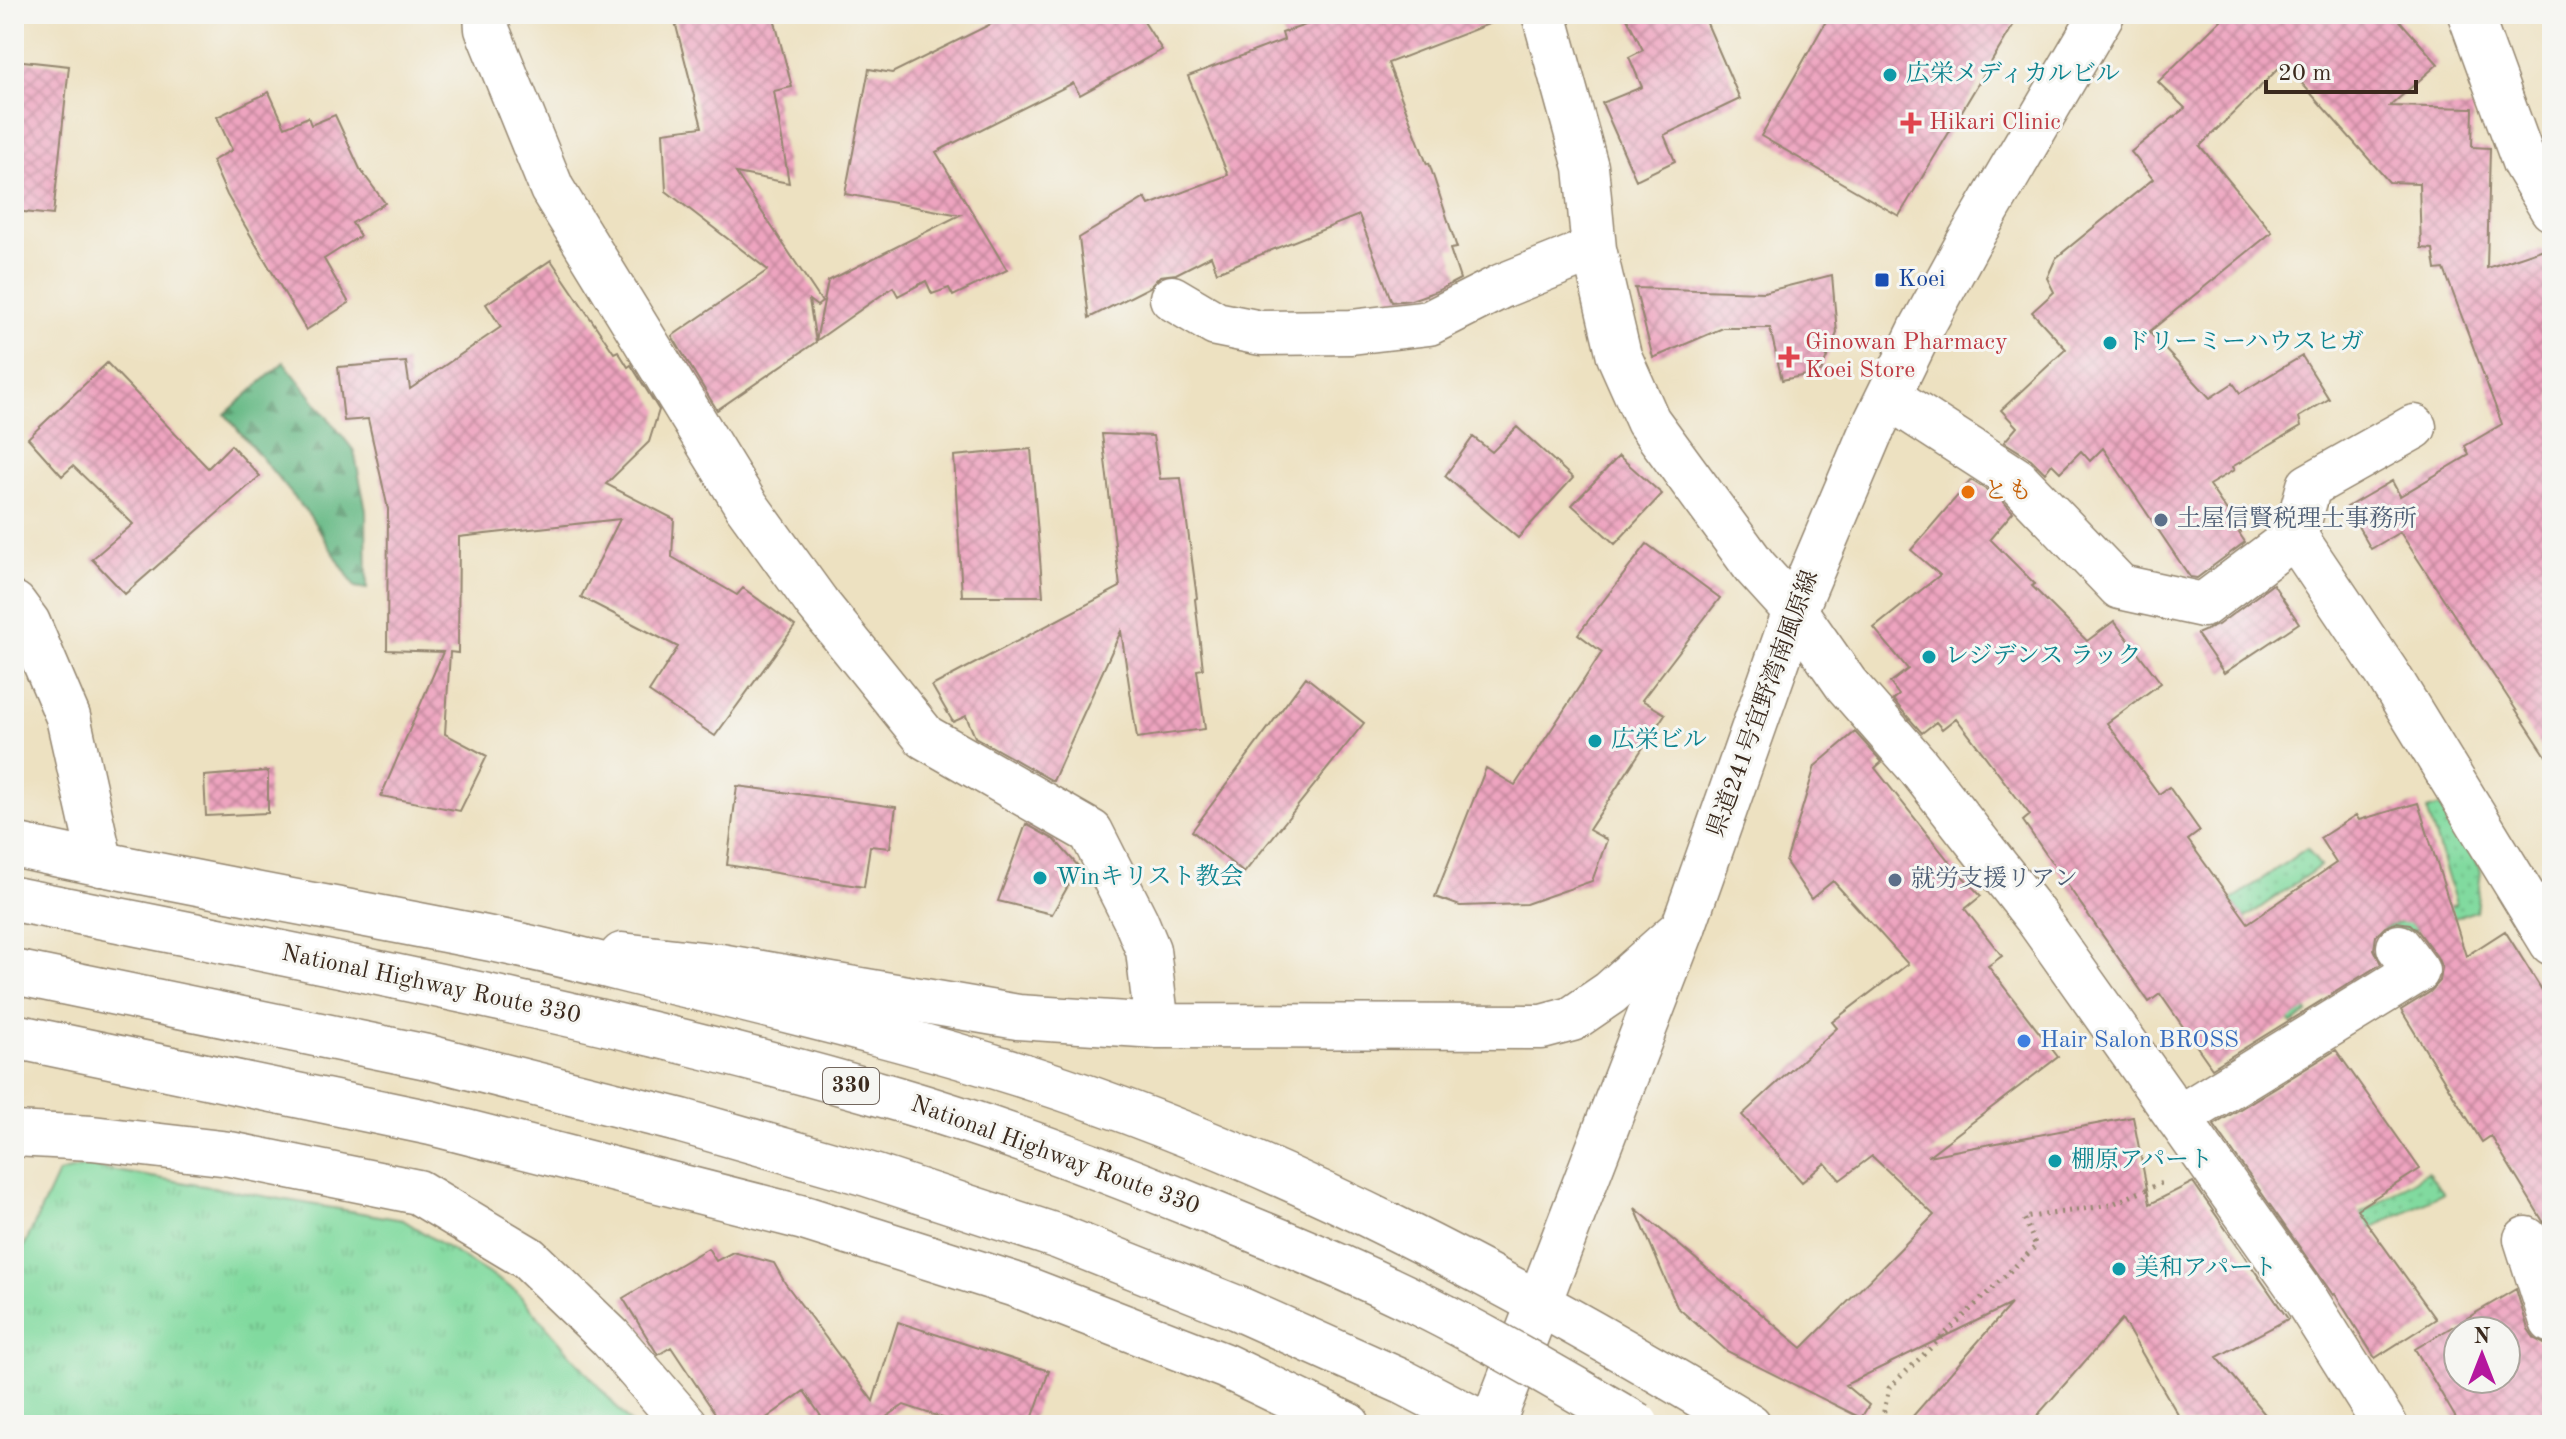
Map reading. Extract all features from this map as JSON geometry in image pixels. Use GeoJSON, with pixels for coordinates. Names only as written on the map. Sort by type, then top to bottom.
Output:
{"type":"FeatureCollection","features":[{"type":"Feature","properties":{"kind":"main road"},"geometry":{"type":"LineString","coordinates":[[486,14],[487,29],[552,189],[746,505],[817,603],[925,737],[1091,832],[1148,950],[1157,1026]]}},
{"type":"Feature","properties":{"kind":"main road"},"geometry":{"type":"LineString","coordinates":[[1544,14],[1586,167],[1594,249],[1619,356],[1648,421],[1755,567],[1795,611],[1846,684],[1917,765],[2036,917],[2302,1293],[2385,1425]]}},
{"type":"Feature","properties":{"kind":"main road","name":"県道241号宜野湾南風原線"},"geometry":{"type":"LineString","coordinates":[[1489,1425],[1683,928],[1795,611],[1869,436],[1921,329],[1968,243],[2102,14]]}},
{"type":"Feature","properties":{"kind":"main road"},"geometry":{"type":"LineString","coordinates":[[2470,14],[2524,162],[2552,209]]}},
{"type":"Feature","properties":{"kind":"main road"},"geometry":{"type":"LineString","coordinates":[[1172,298],[1216,324],[1261,333],[1367,330],[1429,323],[1502,286],[1594,249]]}},
{"type":"Feature","properties":{"kind":"main road"},"geometry":{"type":"LineString","coordinates":[[1889,397],[2017,480],[2120,587],[2203,605],[2295,536],[2309,486],[2414,427]]}},
{"type":"Feature","properties":{"kind":"main road"},"geometry":{"type":"LineString","coordinates":[[2295,536],[2387,673],[2552,943]]}},
{"type":"Feature","properties":{"kind":"main road"},"geometry":{"type":"LineString","coordinates":[[14,604],[28,623],[68,717],[101,864]]}},
{"type":"Feature","properties":{"kind":"main road"},"geometry":{"type":"LineString","coordinates":[[14,845],[501,941],[838,1022],[1038,1081],[1138,1116],[1249,1161],[1449,1255],[1539,1303],[1749,1425]]}},
{"type":"Feature","properties":{"kind":"main road","name":"National Highway Route 330"},"geometry":{"type":"LineString","coordinates":[[14,899],[565,1012],[899,1100],[1095,1165],[1272,1237],[1432,1310],[1637,1425]]}},
{"type":"Feature","properties":{"kind":"main road"},"geometry":{"type":"LineString","coordinates":[[501,941],[720,966],[1018,1017],[1157,1026],[1542,1027],[1572,1019],[1610,993],[1683,928]]}},
{"type":"Feature","properties":{"kind":"main road"},"geometry":{"type":"LineString","coordinates":[[2178,1118],[2417,971],[2399,947]]}},
{"type":"Feature","properties":{"kind":"main road"},"geometry":{"type":"LineString","coordinates":[[14,972],[432,1058],[682,1121],[867,1174],[1059,1237],[1237,1308],[1405,1383],[1489,1425]]}},
{"type":"Feature","properties":{"kind":"main road"},"geometry":{"type":"LineString","coordinates":[[14,1036],[431,1123],[804,1218],[1013,1284],[1225,1366],[1348,1425]]}},
{"type":"Feature","properties":{"kind":"main road"},"geometry":{"type":"LineString","coordinates":[[14,1134],[92,1138],[230,1154],[418,1192],[528,1258],[610,1337],[686,1425]]}},
{"type":"Feature","properties":{"kind":"main road"},"geometry":{"type":"LineString","coordinates":[[2526,1239],[2552,1321]]}},
{"type":"Feature","properties":{"kind":"path"},"geometry":{"type":"LineString","coordinates":[[1876,1425],[1882,1420],[1889,1388],[2036,1246],[2024,1218],[2110,1205],[2209,1162]]}},
{"type":"Feature","properties":{"kind":"green space"},"geometry":{"type":"Polygon","coordinates":[[[284,362],[354,451],[366,510],[367,589],[355,587],[310,516],[225,414],[284,362]]]}},
{"type":"Feature","properties":{"kind":"green space"},"geometry":{"type":"Polygon","coordinates":[[[2440,806],[2481,871],[2476,911],[2388,939],[2384,928],[2456,904],[2427,810],[2440,806]]]}},
{"type":"Feature","properties":{"kind":"green space"},"geometry":{"type":"Polygon","coordinates":[[[2307,848],[2320,866],[2244,919],[2308,1012],[2292,1024],[2213,913],[2307,848]]]}},
{"type":"Feature","properties":{"kind":"green space"},"geometry":{"type":"Polygon","coordinates":[[[87,1166],[403,1220],[516,1291],[632,1425],[14,1425],[14,1268],[58,1173],[87,1166]]]}},
{"type":"Feature","properties":{"kind":"green space"},"geometry":{"type":"Polygon","coordinates":[[[2427,1172],[2444,1193],[2359,1234],[2350,1221],[2427,1172]]]}},
{"type":"Feature","properties":{"kind":"building"},"geometry":{"type":"Polygon","coordinates":[[[673,14],[773,14],[792,87],[774,91],[789,183],[736,173],[822,302],[817,306],[809,300],[816,342],[717,410],[672,336],[768,270],[666,191],[663,132],[702,127],[673,14]]]}},
{"type":"Feature","properties":{"kind":"building"},"geometry":{"type":"Polygon","coordinates":[[[1011,14],[1139,14],[1162,50],[1080,95],[1073,83],[936,152],[1007,270],[953,296],[949,288],[932,294],[926,281],[898,296],[893,287],[816,341],[828,281],[960,215],[845,194],[869,69],[892,73],[1011,14]]]}},
{"type":"Feature","properties":{"kind":"building"},"geometry":{"type":"Polygon","coordinates":[[[1338,14],[1506,14],[1507,17],[1388,63],[1429,163],[1457,248],[1450,249],[1460,279],[1411,300],[1392,302],[1359,215],[1217,272],[1211,256],[1176,274],[1160,276],[1150,287],[1089,318],[1079,238],[1145,198],[1149,205],[1228,175],[1188,76],[1284,40],[1282,33],[1338,14]]]}},
{"type":"Feature","properties":{"kind":"building"},"geometry":{"type":"Polygon","coordinates":[[[1625,14],[1703,14],[1740,99],[1664,135],[1675,161],[1636,180],[1602,103],[1642,87],[1629,57],[1643,50],[1625,14]]]}},
{"type":"Feature","properties":{"kind":"building","name":"広栄メディカルビル"},"geometry":{"type":"Polygon","coordinates":[[[1830,14],[2020,14],[1899,216],[1761,136],[1830,14]]]}},
{"type":"Feature","properties":{"kind":"building"},"geometry":{"type":"Polygon","coordinates":[[[2227,14],[2394,14],[2438,64],[2390,106],[2473,108],[2472,147],[2490,148],[2487,268],[2544,249],[2552,271],[2552,765],[2400,532],[2371,549],[2347,507],[2392,481],[2400,496],[2469,455],[2465,446],[2502,424],[2444,269],[2436,270],[2433,249],[2421,248],[2419,183],[2389,182],[2284,63],[2200,146],[2272,232],[2149,332],[2210,398],[2233,383],[2240,393],[2302,356],[2329,399],[2299,417],[2301,426],[2232,467],[2234,470],[2209,485],[2245,542],[2197,578],[2190,577],[2103,448],[2090,461],[2081,451],[2060,472],[2052,464],[2045,473],[2031,459],[2004,442],[2017,427],[2001,410],[2066,349],[2032,312],[2054,292],[2047,278],[2056,258],[2153,179],[2131,152],[2185,108],[2158,82],[2227,14]]]}},
{"type":"Feature","properties":{"kind":"building"},"geometry":{"type":"Polygon","coordinates":[[[14,60],[69,66],[53,215],[14,211],[14,60]]]}},
{"type":"Feature","properties":{"kind":"building"},"geometry":{"type":"Polygon","coordinates":[[[269,92],[285,127],[308,117],[311,125],[335,115],[360,169],[385,203],[352,223],[360,236],[324,259],[349,303],[306,330],[227,195],[212,161],[232,150],[217,117],[269,92]]]}},
{"type":"Feature","properties":{"kind":"building"},"geometry":{"type":"Polygon","coordinates":[[[551,260],[614,353],[618,351],[628,367],[631,365],[659,410],[649,442],[606,484],[674,519],[672,557],[737,595],[743,588],[795,626],[715,736],[649,692],[678,647],[581,597],[620,519],[459,537],[458,653],[450,652],[445,734],[487,756],[460,811],[381,796],[443,652],[387,650],[388,509],[368,419],[344,421],[338,367],[406,362],[410,389],[501,327],[486,304],[551,260]]]}},
{"type":"Feature","properties":{"kind":"building"},"geometry":{"type":"Polygon","coordinates":[[[1832,275],[1837,333],[1821,372],[1782,380],[1770,328],[1723,328],[1653,358],[1635,288],[1764,292],[1832,275]]]}},
{"type":"Feature","properties":{"kind":"building"},"geometry":{"type":"Polygon","coordinates":[[[107,363],[208,468],[231,445],[260,476],[125,594],[92,559],[133,524],[73,466],[62,476],[28,438],[107,363]]]}},
{"type":"Feature","properties":{"kind":"building"},"geometry":{"type":"Polygon","coordinates":[[[1517,427],[1573,478],[1518,538],[1445,476],[1473,437],[1492,452],[1517,427]]]}},
{"type":"Feature","properties":{"kind":"building"},"geometry":{"type":"Polygon","coordinates":[[[1102,434],[1153,436],[1160,479],[1181,478],[1197,598],[1203,669],[1197,670],[1205,729],[1137,738],[1121,631],[1053,781],[975,737],[966,716],[953,722],[932,686],[1120,587],[1102,434]]]}},
{"type":"Feature","properties":{"kind":"building"},"geometry":{"type":"Polygon","coordinates":[[[1031,449],[1043,596],[962,596],[954,456],[1031,449]]]}},
{"type":"Feature","properties":{"kind":"building"},"geometry":{"type":"Polygon","coordinates":[[[1619,456],[1662,494],[1615,544],[1572,505],[1619,456]]]}},
{"type":"Feature","properties":{"kind":"building"},"geometry":{"type":"Polygon","coordinates":[[[1971,480],[2001,499],[2013,512],[1990,539],[2035,584],[2032,586],[2087,641],[2114,621],[2161,683],[2107,723],[2159,794],[2169,787],[2200,831],[2188,840],[2248,923],[2336,863],[2320,838],[2356,815],[2359,820],[2418,803],[2466,956],[2505,931],[2552,1006],[2552,1236],[2491,1136],[2482,1142],[2401,1010],[2430,992],[2440,981],[2442,968],[2437,957],[2410,924],[2397,922],[2385,927],[2376,936],[2374,949],[2381,964],[2212,1068],[2160,994],[2149,1002],[2023,821],[2030,815],[1956,718],[1942,729],[1936,722],[1922,733],[1893,700],[1899,695],[1890,683],[1908,669],[1874,628],[1940,575],[1911,550],[1971,480]]]}},
{"type":"Feature","properties":{"kind":"building"},"geometry":{"type":"Polygon","coordinates":[[[1647,544],[1720,598],[1642,700],[1665,714],[1589,830],[1607,840],[1592,881],[1526,904],[1460,906],[1435,897],[1486,768],[1515,785],[1602,652],[1578,634],[1647,544]]]}},
{"type":"Feature","properties":{"kind":"building"},"geometry":{"type":"Polygon","coordinates":[[[2273,584],[2299,623],[2224,673],[2197,634],[2218,625],[2273,584]]]}},
{"type":"Feature","properties":{"kind":"building"},"geometry":{"type":"Polygon","coordinates":[[[1306,677],[1364,723],[1244,873],[1192,831],[1306,677]]]}},
{"type":"Feature","properties":{"kind":"building"},"geometry":{"type":"Polygon","coordinates":[[[1855,732],[1882,762],[1875,768],[1952,865],[1981,896],[1965,909],[2002,956],[1988,966],[2058,1057],[1928,1156],[2133,1117],[2150,1204],[2193,1182],[2288,1319],[2217,1357],[2274,1425],[2184,1425],[2122,1319],[2029,1425],[1905,1425],[2011,1304],[1845,1385],[1869,1405],[1861,1418],[1727,1351],[1677,1307],[1635,1208],[1802,1348],[1934,1215],[1872,1156],[1840,1180],[1825,1163],[1802,1182],[1742,1115],[1837,1028],[1832,1022],[1908,964],[1833,881],[1811,899],[1786,862],[1815,766],[1855,732]]]}},
{"type":"Feature","properties":{"kind":"building"},"geometry":{"type":"Polygon","coordinates":[[[268,771],[268,813],[206,816],[204,776],[268,771]]]}},
{"type":"Feature","properties":{"kind":"building"},"geometry":{"type":"Polygon","coordinates":[[[737,786],[896,807],[890,848],[870,846],[864,887],[727,865],[737,786]]]}},
{"type":"Feature","properties":{"kind":"building","name":"Winキリスト教会"},"geometry":{"type":"Polygon","coordinates":[[[1026,824],[1055,840],[1079,867],[1052,914],[998,901],[1026,824]]]}},
{"type":"Feature","properties":{"kind":"building"},"geometry":{"type":"Polygon","coordinates":[[[2336,1050],[2420,1169],[2357,1209],[2436,1319],[2375,1358],[2335,1294],[2214,1125],[2336,1050]]]}},
{"type":"Feature","properties":{"kind":"building"},"geometry":{"type":"Polygon","coordinates":[[[708,1248],[716,1261],[733,1252],[774,1263],[785,1283],[873,1401],[898,1322],[1049,1371],[1030,1425],[964,1425],[904,1405],[885,1418],[891,1425],[827,1425],[804,1391],[757,1425],[723,1425],[671,1347],[658,1355],[623,1298],[708,1248]]]}},
{"type":"Feature","properties":{"kind":"building"},"geometry":{"type":"Polygon","coordinates":[[[2516,1289],[2528,1329],[2535,1339],[2552,1345],[2552,1425],[2460,1425],[2442,1395],[2522,1395],[2522,1315],[2472,1315],[2516,1289]]]}},
{"type":"Feature","properties":{"kind":"building"},"geometry":{"type":"Polygon","coordinates":[[[2442,1333],[2442,1395],[2415,1349],[2442,1333]]]}},
{"type":"Feature","properties":{"kind":"place","name":"広栄メディカルビル"},"geometry":{"type":"Point","coordinates":[1890,75]}},
{"type":"Feature","properties":{"kind":"place","name":"Hikari Clinic"},"geometry":{"type":"Point","coordinates":[1911,123]}},
{"type":"Feature","properties":{"kind":"place","name":"Koei"},"geometry":{"type":"Point","coordinates":[1882,280]}},
{"type":"Feature","properties":{"kind":"place","name":"ドリーミーハウスヒガ"},"geometry":{"type":"Point","coordinates":[2110,343]}},
{"type":"Feature","properties":{"kind":"place","name":"Ginowan Pharmacy Koei Store"},"geometry":{"type":"Point","coordinates":[1789,357]}},
{"type":"Feature","properties":{"kind":"place","name":"とも"},"geometry":{"type":"Point","coordinates":[1968,492]}},
{"type":"Feature","properties":{"kind":"place","name":"土屋信賢税理士事務所"},"geometry":{"type":"Point","coordinates":[2161,520]}},
{"type":"Feature","properties":{"kind":"place","name":"レジデンス ラック"},"geometry":{"type":"Point","coordinates":[1929,657]}},
{"type":"Feature","properties":{"kind":"place","name":"広栄ビル"},"geometry":{"type":"Point","coordinates":[1595,741]}},
{"type":"Feature","properties":{"kind":"place","name":"Winキリスト教会"},"geometry":{"type":"Point","coordinates":[1040,878]}},
{"type":"Feature","properties":{"kind":"place","name":"就労支援リアン"},"geometry":{"type":"Point","coordinates":[1895,880]}},
{"type":"Feature","properties":{"kind":"place","name":"Hair Salon BROSS"},"geometry":{"type":"Point","coordinates":[2024,1041]}},
{"type":"Feature","properties":{"kind":"place","name":"棚原アパート"},"geometry":{"type":"Point","coordinates":[2055,1161]}},
{"type":"Feature","properties":{"kind":"place","name":"美和アパート"},"geometry":{"type":"Point","coordinates":[2119,1269]}}]}
